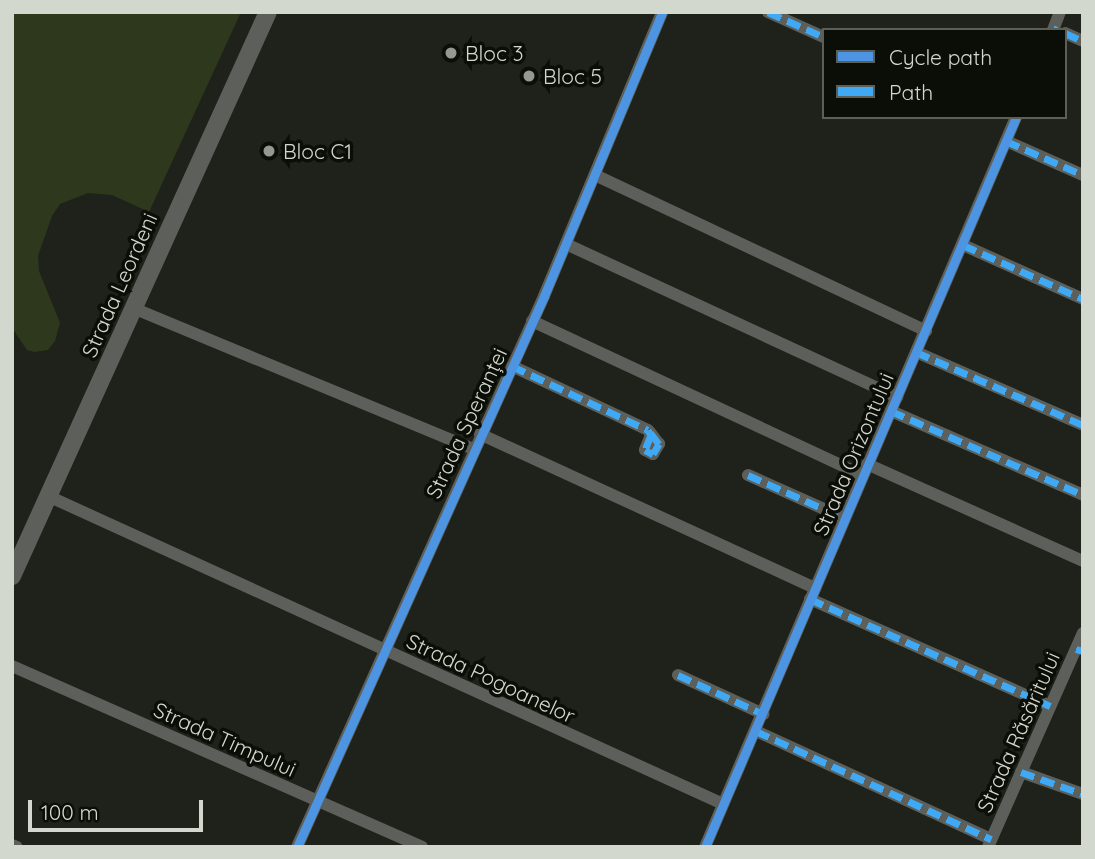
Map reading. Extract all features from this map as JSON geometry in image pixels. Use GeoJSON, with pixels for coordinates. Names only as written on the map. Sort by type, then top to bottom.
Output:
{"type":"FeatureCollection","features":[{"type":"Feature","properties":{"kind":"main road","name":"Strada Leordeni"},"geometry":{"type":"LineString","coordinates":[[12,576],[268,12]]}},
{"type":"Feature","properties":{"kind":"street","name":"Strada Speranței"},"geometry":{"type":"LineString","coordinates":[[297,847],[566,244],[662,12]]}},
{"type":"Feature","properties":{"kind":"street"},"geometry":{"type":"LineString","coordinates":[[768,12],[822,36]]}},
{"type":"Feature","properties":{"kind":"street","name":"Strada Orizontului"},"geometry":{"type":"LineString","coordinates":[[723,804],[1015,120]]}},
{"type":"Feature","properties":{"kind":"street"},"geometry":{"type":"LineString","coordinates":[[1006,141],[1083,175]]}},
{"type":"Feature","properties":{"kind":"street"},"geometry":{"type":"LineString","coordinates":[[595,175],[926,331]]}},
{"type":"Feature","properties":{"kind":"street","name":"Strada Orizontului"},"geometry":{"type":"LineString","coordinates":[[566,244],[897,397]]}},
{"type":"Feature","properties":{"kind":"street"},"geometry":{"type":"LineString","coordinates":[[962,245],[1083,299]]}},
{"type":"Feature","properties":{"kind":"street","name":"Strada Speranței"},"geometry":{"type":"LineString","coordinates":[[134,308],[474,449]]}},
{"type":"Feature","properties":{"kind":"street"},"geometry":{"type":"LineString","coordinates":[[532,321],[865,469],[1083,561]]}},
{"type":"Feature","properties":{"kind":"street"},"geometry":{"type":"LineString","coordinates":[[916,352],[1083,425]]}},
{"type":"Feature","properties":{"kind":"street"},"geometry":{"type":"LineString","coordinates":[[512,366],[650,432]]}},
{"type":"Feature","properties":{"kind":"street"},"geometry":{"type":"LineString","coordinates":[[891,411],[1083,495]]}},
{"type":"Feature","properties":{"kind":"street"},"geometry":{"type":"LineString","coordinates":[[480,435],[1050,706]]}},
{"type":"Feature","properties":{"kind":"street"},"geometry":{"type":"LineString","coordinates":[[748,475],[844,518]]}},
{"type":"Feature","properties":{"kind":"street","name":"Strada Pogoanelor"},"geometry":{"type":"LineString","coordinates":[[48,496],[723,804]]}},
{"type":"Feature","properties":{"kind":"street","name":"Strada Răsăritului"},"geometry":{"type":"LineString","coordinates":[[989,843],[1050,706],[1079,650],[1083,633]]}},
{"type":"Feature","properties":{"kind":"street","name":"Strada Timpului"},"geometry":{"type":"LineString","coordinates":[[12,666],[422,847]]}},
{"type":"Feature","properties":{"kind":"street"},"geometry":{"type":"LineString","coordinates":[[677,675],[763,714]]}},
{"type":"Feature","properties":{"kind":"street"},"geometry":{"type":"LineString","coordinates":[[756,731],[989,843]]}},
{"type":"Feature","properties":{"kind":"street"},"geometry":{"type":"LineString","coordinates":[[1021,772],[1083,794]]}},
{"type":"Feature","properties":{"kind":"street"},"geometry":{"type":"LineString","coordinates":[[705,847],[723,804]]}},
{"type":"Feature","properties":{"kind":"green space"},"geometry":{"type":"Polygon","coordinates":[[[12,12],[241,12],[149,212],[112,195],[88,193],[60,204],[52,216],[38,256],[39,271],[60,323],[55,341],[48,350],[34,352],[27,350],[12,328],[12,12]]]}},
{"type":"Feature","properties":{"kind":"marked path"},"geometry":{"type":"LineString","coordinates":[[768,12],[822,36]]}},
{"type":"Feature","properties":{"kind":"marked path"},"geometry":{"type":"LineString","coordinates":[[1067,34],[1083,41]]}},
{"type":"Feature","properties":{"kind":"marked path"},"geometry":{"type":"LineString","coordinates":[[1006,141],[1083,175]]}},
{"type":"Feature","properties":{"kind":"marked path"},"geometry":{"type":"LineString","coordinates":[[963,245],[1083,299]]}},
{"type":"Feature","properties":{"kind":"marked path"},"geometry":{"type":"LineString","coordinates":[[916,352],[1083,425]]}},
{"type":"Feature","properties":{"kind":"marked path"},"geometry":{"type":"LineString","coordinates":[[512,366],[648,430],[651,435],[645,450],[653,454],[659,444],[650,432]]}},
{"type":"Feature","properties":{"kind":"marked path"},"geometry":{"type":"LineString","coordinates":[[891,411],[1083,495]]}},
{"type":"Feature","properties":{"kind":"marked path"},"geometry":{"type":"LineString","coordinates":[[748,475],[844,518]]}},
{"type":"Feature","properties":{"kind":"marked path"},"geometry":{"type":"LineString","coordinates":[[810,599],[1050,706]]}},
{"type":"Feature","properties":{"kind":"marked path"},"geometry":{"type":"LineString","coordinates":[[1076,649],[1083,651]]}},
{"type":"Feature","properties":{"kind":"marked path"},"geometry":{"type":"LineString","coordinates":[[678,675],[763,714]]}},
{"type":"Feature","properties":{"kind":"marked path"},"geometry":{"type":"LineString","coordinates":[[756,731],[991,839]]}},
{"type":"Feature","properties":{"kind":"marked path"},"geometry":{"type":"LineString","coordinates":[[1021,772],[1083,794]]}},
{"type":"Feature","properties":{"kind":"cycle path"},"geometry":{"type":"LineString","coordinates":[[297,847],[544,296],[662,12]]}},
{"type":"Feature","properties":{"kind":"cycle path"},"geometry":{"type":"LineString","coordinates":[[705,847],[1015,119]]}},
{"type":"Feature","properties":{"kind":"place","name":"Bloc 3"},"geometry":{"type":"Point","coordinates":[451,53]}},
{"type":"Feature","properties":{"kind":"place","name":"Bloc 5"},"geometry":{"type":"Point","coordinates":[529,76]}},
{"type":"Feature","properties":{"kind":"place","name":"Bloc C1"},"geometry":{"type":"Point","coordinates":[269,151]}}]}
